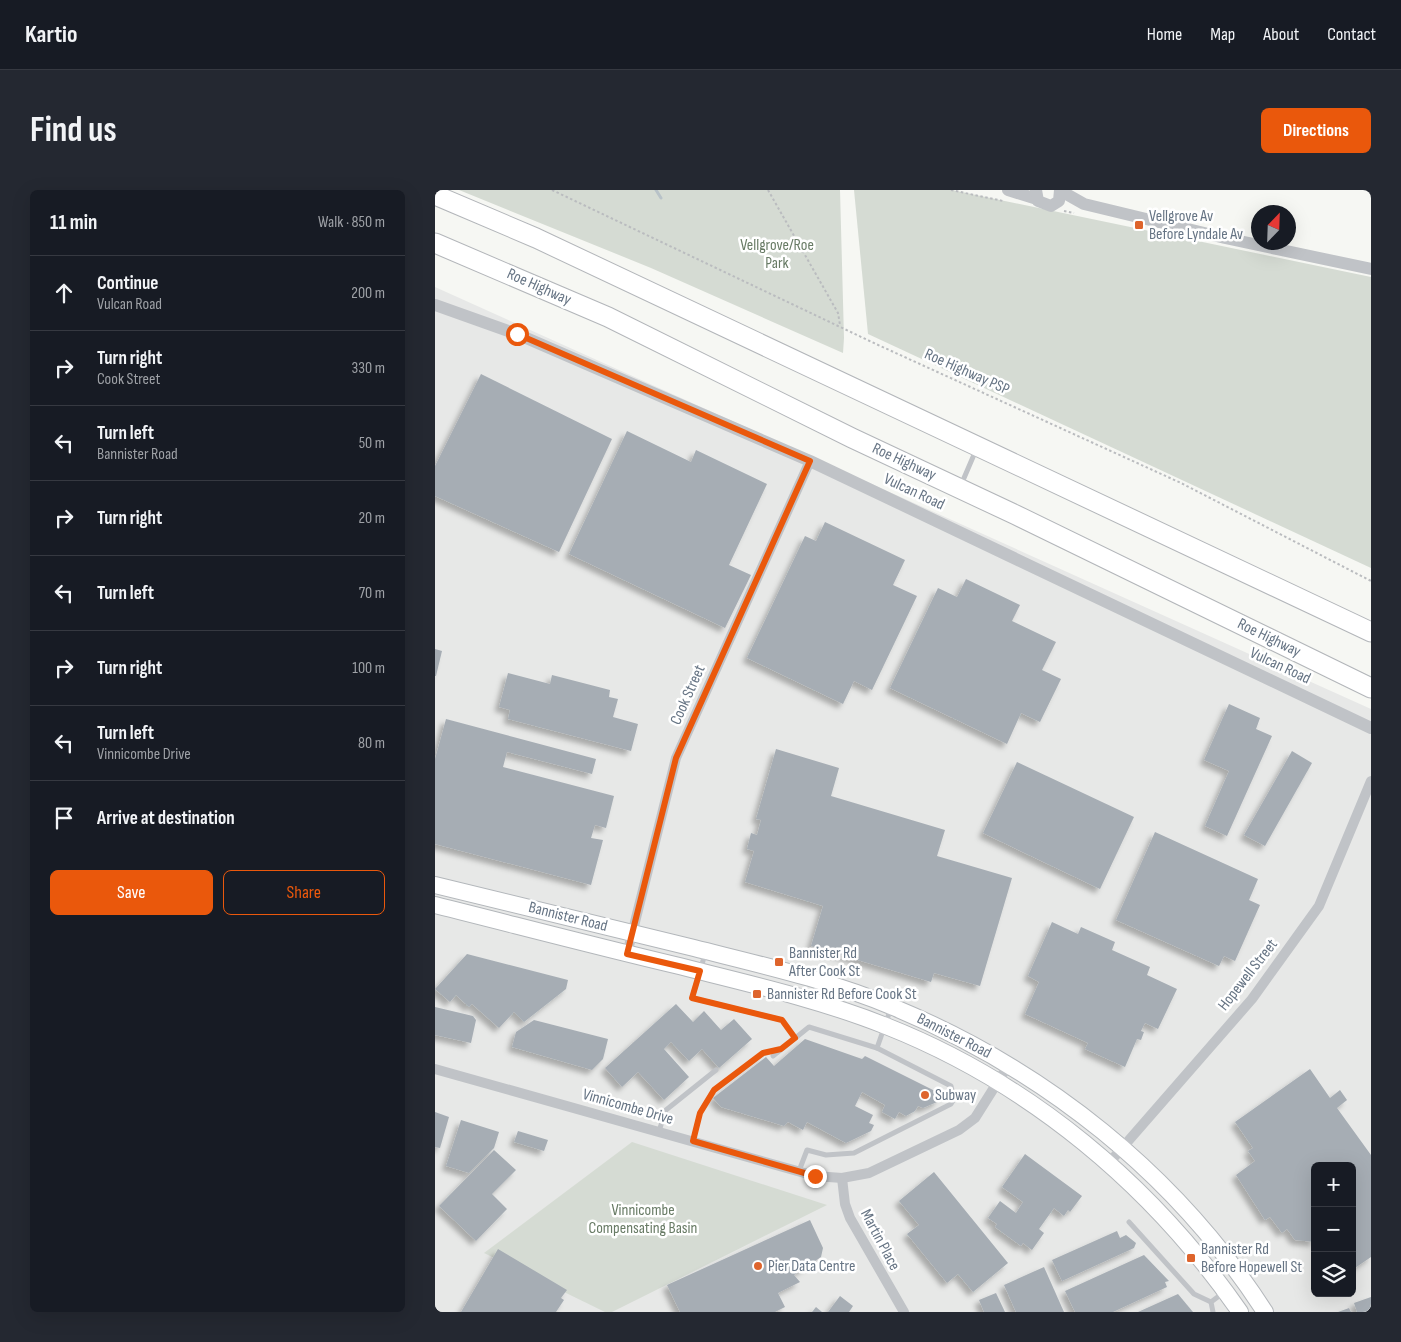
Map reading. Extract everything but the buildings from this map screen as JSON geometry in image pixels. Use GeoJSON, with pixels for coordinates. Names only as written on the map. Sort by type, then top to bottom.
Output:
{"type":"FeatureCollection","features":[{"type":"Feature","properties":{"kind":"highway"},"geometry":{"type":"LineString","coordinates":[[435,195],[545,242],[1371,632]]}},
{"type":"Feature","properties":{"kind":"highway","name":"Roe Highway"},"geometry":{"type":"LineString","coordinates":[[435,243],[608,317],[1371,688]]}},
{"type":"Feature","properties":{"kind":"main road","name":"Bannister Road"},"geometry":{"type":"LineString","coordinates":[[435,885],[801,976],[892,1006],[950,1032],[1009,1064],[1082,1114],[1123,1148],[1160,1182],[1205,1230],[1242,1276],[1265,1312]]}},
{"type":"Feature","properties":{"kind":"main road","name":"Bannister Road"},"geometry":{"type":"LineString","coordinates":[[435,905],[788,994],[885,1026],[943,1052],[998,1083],[1071,1132],[1109,1163],[1176,1228],[1226,1291],[1240,1312]]}},
{"type":"Feature","properties":{"kind":"street"},"geometry":{"type":"LineString","coordinates":[[1008,190],[1037,194],[1045,206],[1084,204],[1225,238],[1371,269]]}},
{"type":"Feature","properties":{"kind":"street"},"geometry":{"type":"LineString","coordinates":[[1055,204],[1060,197],[1060,191],[1084,204]]}},
{"type":"Feature","properties":{"kind":"street","name":"Vulcan Road"},"geometry":{"type":"LineString","coordinates":[[435,305],[517,334],[810,461],[1371,728]]}},
{"type":"Feature","properties":{"kind":"street","name":"Cook Street"},"geometry":{"type":"LineString","coordinates":[[627,954],[676,758],[810,461]]}},
{"type":"Feature","properties":{"kind":"street","name":"Hopewell Street"},"geometry":{"type":"LineString","coordinates":[[1109,1163],[1252,999],[1319,906],[1371,781]]}},
{"type":"Feature","properties":{"kind":"street","name":"Vinnicombe Drive"},"geometry":{"type":"LineString","coordinates":[[435,1069],[799,1172],[815,1176],[842,1178],[869,1172],[959,1130],[975,1118],[1009,1064]]}},
{"type":"Feature","properties":{"kind":"street","name":"Martin Place"},"geometry":{"type":"LineString","coordinates":[[842,1178],[845,1204],[851,1218],[904,1312]]}},
{"type":"Feature","properties":{"kind":"lane"},"geometry":{"type":"LineString","coordinates":[[960,488],[978,447]]}},
{"type":"Feature","properties":{"kind":"lane"},"geometry":{"type":"LineString","coordinates":[[706,952],[692,998],[782,1020],[795,1038]]}},
{"type":"Feature","properties":{"kind":"lane"},"geometry":{"type":"LineString","coordinates":[[877,1048],[892,1006]]}},
{"type":"Feature","properties":{"kind":"lane"},"geometry":{"type":"LineString","coordinates":[[773,1056],[809,1027],[877,1048],[951,1086],[954,1099],[951,1104],[854,1154],[826,1155],[807,1150],[799,1172]]}},
{"type":"Feature","properties":{"kind":"lane"},"geometry":{"type":"LineString","coordinates":[[693,1141],[700,1113],[714,1090],[763,1053],[781,1049]]}},
{"type":"Feature","properties":{"kind":"lane"},"geometry":{"type":"LineString","coordinates":[[659,1131],[666,1110],[716,1070]]}},
{"type":"Feature","properties":{"kind":"lane"},"geometry":{"type":"LineString","coordinates":[[1129,1222],[1194,1294],[1211,1302]]}},
{"type":"Feature","properties":{"kind":"lane"},"geometry":{"type":"LineString","coordinates":[[1211,1302],[1226,1291]]}},
{"type":"Feature","properties":{"kind":"lane"},"geometry":{"type":"LineString","coordinates":[[1211,1302],[1213,1312]]}},
{"type":"Feature","properties":{"kind":"path","name":"Roe Highway PSP"},"geometry":{"type":"LineString","coordinates":[[551,190],[1181,483],[1371,581]]}},
{"type":"Feature","properties":{"kind":"path"},"geometry":{"type":"LineString","coordinates":[[767,190],[838,313],[840,325]]}},
{"type":"Feature","properties":{"kind":"shaded area"},"geometry":{"type":"Polygon","coordinates":[[[435,287],[1371,709],[1371,1312],[435,1312],[435,287]]]}},
{"type":"Feature","properties":{"kind":"green space","name":"Vellgrove/Roe Park"},"geometry":{"type":"Polygon","coordinates":[[[459,190],[840,190],[843,353],[651,268],[459,190]]]}},
{"type":"Feature","properties":{"kind":"green space"},"geometry":{"type":"Polygon","coordinates":[[[854,190],[952,190],[1371,277],[1371,568],[868,334],[854,190]]]}},
{"type":"Feature","properties":{"kind":"green space","name":"Vinnicombe Compensating Basin"},"geometry":{"type":"Polygon","coordinates":[[[632,1142],[827,1205],[612,1312],[605,1312],[484,1253],[632,1142]]]}},
{"type":"Feature","properties":{"kind":"waterway"},"geometry":{"type":"LineString","coordinates":[[656,190],[661,198]]}},
{"type":"Feature","properties":{"kind":"place","name":"Vellgrove Av Before Lyndale Av"},"geometry":{"type":"Point","coordinates":[1139,225]}},
{"type":"Feature","properties":{"kind":"place","name":"Bannister Rd After Cook St"},"geometry":{"type":"Point","coordinates":[779,962]}},
{"type":"Feature","properties":{"kind":"place","name":"Bannister Rd Before Cook St"},"geometry":{"type":"Point","coordinates":[757,994]}},
{"type":"Feature","properties":{"kind":"place","name":"Subway"},"geometry":{"type":"Point","coordinates":[925,1095]}},
{"type":"Feature","properties":{"kind":"place","name":"Bannister Rd Before Hopewell St"},"geometry":{"type":"Point","coordinates":[1191,1258]}},
{"type":"Feature","properties":{"kind":"place","name":"Pier Data Centre"},"geometry":{"type":"Point","coordinates":[758,1266]}},
{"type":"Feature","properties":{"kind":"route"},"geometry":{"type":"LineString","coordinates":[[517,334],[810,461],[676,758],[627,954],[700,971],[692,998],[782,1020],[795,1038],[781,1049],[763,1053],[714,1090],[700,1113],[693,1141],[815,1176]]}}]}
